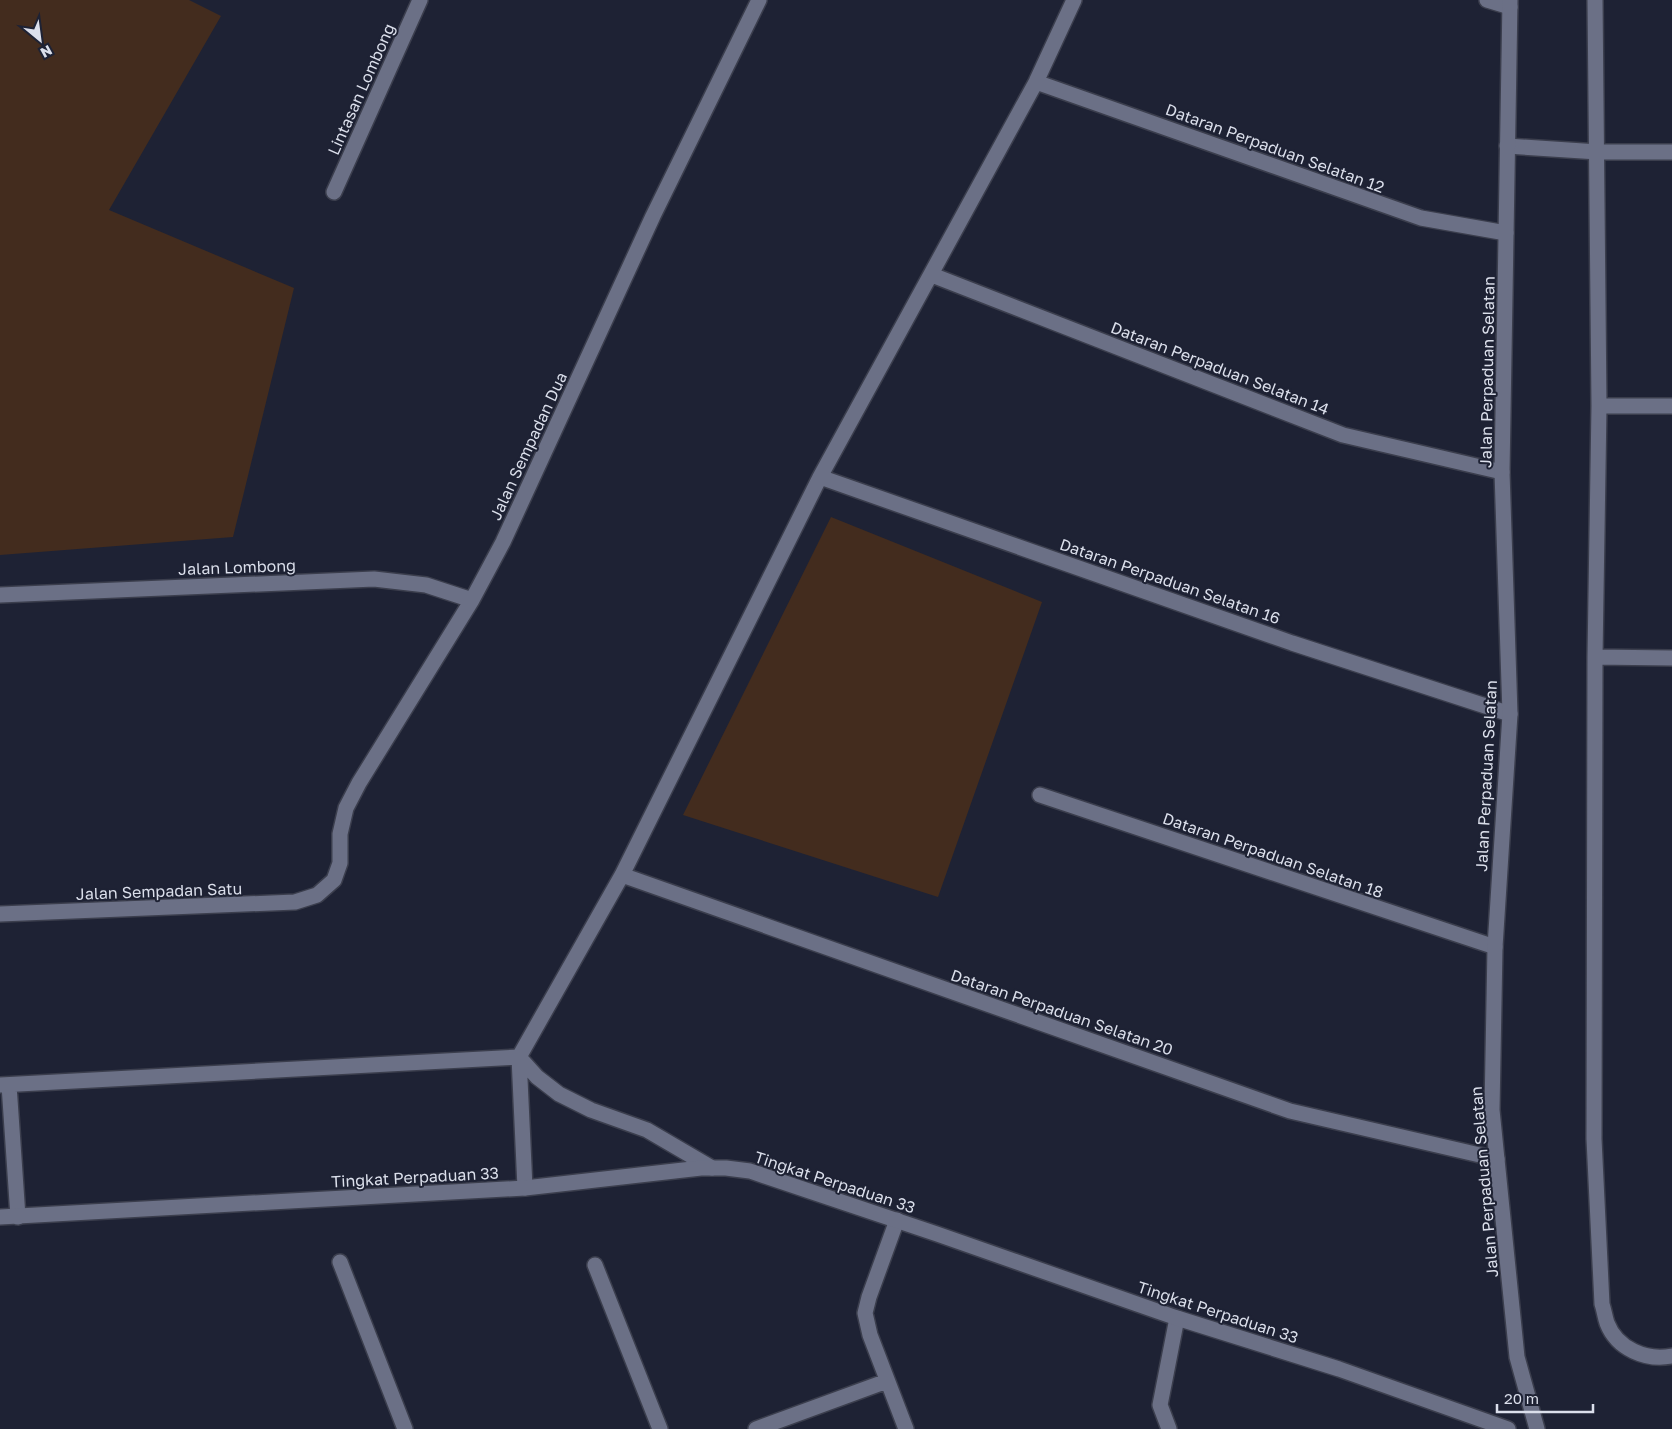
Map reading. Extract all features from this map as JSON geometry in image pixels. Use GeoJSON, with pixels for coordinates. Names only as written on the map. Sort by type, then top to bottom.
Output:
{"type":"FeatureCollection","features":[{"type":"Feature","properties":{"kind":"street","name":"Lintasan Lombong"},"geometry":{"type":"LineString","coordinates":[[334,192],[420,0]]}},
{"type":"Feature","properties":{"kind":"street","name":"Jalan Sempadan Dua"},"geometry":{"type":"LineString","coordinates":[[317,895],[334,880],[340,863],[340,834],[346,808],[359,783],[472,600],[503,542],[653,216],[758,0]]}},
{"type":"Feature","properties":{"kind":"street"},"geometry":{"type":"LineString","coordinates":[[525,1188],[519,1057],[622,875],[820,477],[1036,82],[1074,0]]}},
{"type":"Feature","properties":{"kind":"street"},"geometry":{"type":"LineString","coordinates":[[1487,0],[1510,4]]}},
{"type":"Feature","properties":{"kind":"street"},"geometry":{"type":"LineString","coordinates":[[1595,0],[1598,152],[1598,406],[1594,1139],[1602,1304],[1608,1324],[1620,1343],[1639,1354],[1660,1358],[1672,1356]]}},
{"type":"Feature","properties":{"kind":"street","name":"Jalan Perpaduan Selatan"},"geometry":{"type":"LineString","coordinates":[[1510,4],[1502,472],[1510,714],[1494,947],[1492,1110],[1517,1357],[1537,1429]]}},
{"type":"Feature","properties":{"kind":"street","name":"Dataran Perpaduan Selatan 12"},"geometry":{"type":"LineString","coordinates":[[1036,82],[1421,218],[1506,233]]}},
{"type":"Feature","properties":{"kind":"street"},"geometry":{"type":"LineString","coordinates":[[1508,146],[1598,152],[1672,152]]}},
{"type":"Feature","properties":{"kind":"street","name":"Dataran Perpaduan Selatan 14"},"geometry":{"type":"LineString","coordinates":[[932,274],[1343,435],[1502,472]]}},
{"type":"Feature","properties":{"kind":"street"},"geometry":{"type":"LineString","coordinates":[[1598,406],[1672,406]]}},
{"type":"Feature","properties":{"kind":"street","name":"Dataran Perpaduan Selatan 16"},"geometry":{"type":"LineString","coordinates":[[820,477],[1292,643],[1510,714]]}},
{"type":"Feature","properties":{"kind":"street","name":"Jalan Lombong"},"geometry":{"type":"LineString","coordinates":[[0,594],[374,579],[426,585],[472,600]]}},
{"type":"Feature","properties":{"kind":"street"},"geometry":{"type":"LineString","coordinates":[[1596,657],[1672,658]]}},
{"type":"Feature","properties":{"kind":"street","name":"Dataran Perpaduan Selatan 18"},"geometry":{"type":"LineString","coordinates":[[1040,795],[1494,947]]}},
{"type":"Feature","properties":{"kind":"street","name":"Dataran Perpaduan Selatan 20"},"geometry":{"type":"LineString","coordinates":[[622,875],[1290,1111],[1497,1159]]}},
{"type":"Feature","properties":{"kind":"street","name":"Jalan Sempadan Satu"},"geometry":{"type":"LineString","coordinates":[[0,914],[295,902],[317,895]]}},
{"type":"Feature","properties":{"kind":"street"},"geometry":{"type":"LineString","coordinates":[[18,1217],[5,1085],[519,1057]]}},
{"type":"Feature","properties":{"kind":"street"},"geometry":{"type":"LineString","coordinates":[[519,1057],[537,1078],[558,1094],[590,1110],[647,1130],[712,1168]]}},
{"type":"Feature","properties":{"kind":"street","name":"Tingkat Perpaduan 33"},"geometry":{"type":"LineString","coordinates":[[0,1217],[525,1188],[712,1168],[750,1171],[897,1220],[1177,1318],[1339,1368],[1508,1429]]}},
{"type":"Feature","properties":{"kind":"street"},"geometry":{"type":"LineString","coordinates":[[897,1220],[869,1297],[865,1314],[870,1335],[906,1429]]}},
{"type":"Feature","properties":{"kind":"street"},"geometry":{"type":"LineString","coordinates":[[340,1262],[405,1429]]}},
{"type":"Feature","properties":{"kind":"street"},"geometry":{"type":"LineString","coordinates":[[594,1265],[660,1429]]}},
{"type":"Feature","properties":{"kind":"street"},"geometry":{"type":"LineString","coordinates":[[1169,1429],[1160,1405],[1177,1318]]}},
{"type":"Feature","properties":{"kind":"street"},"geometry":{"type":"LineString","coordinates":[[756,1429],[887,1381]]}},
{"type":"Feature","properties":{"kind":"shaded area"},"geometry":{"type":"Polygon","coordinates":[[[0,0],[189,0],[221,16],[109,210],[294,288],[233,537],[0,555],[0,0]]]}},
{"type":"Feature","properties":{"kind":"shaded area"},"geometry":{"type":"Polygon","coordinates":[[[831,517],[1042,602],[938,897],[683,815],[831,517]]]}}]}
